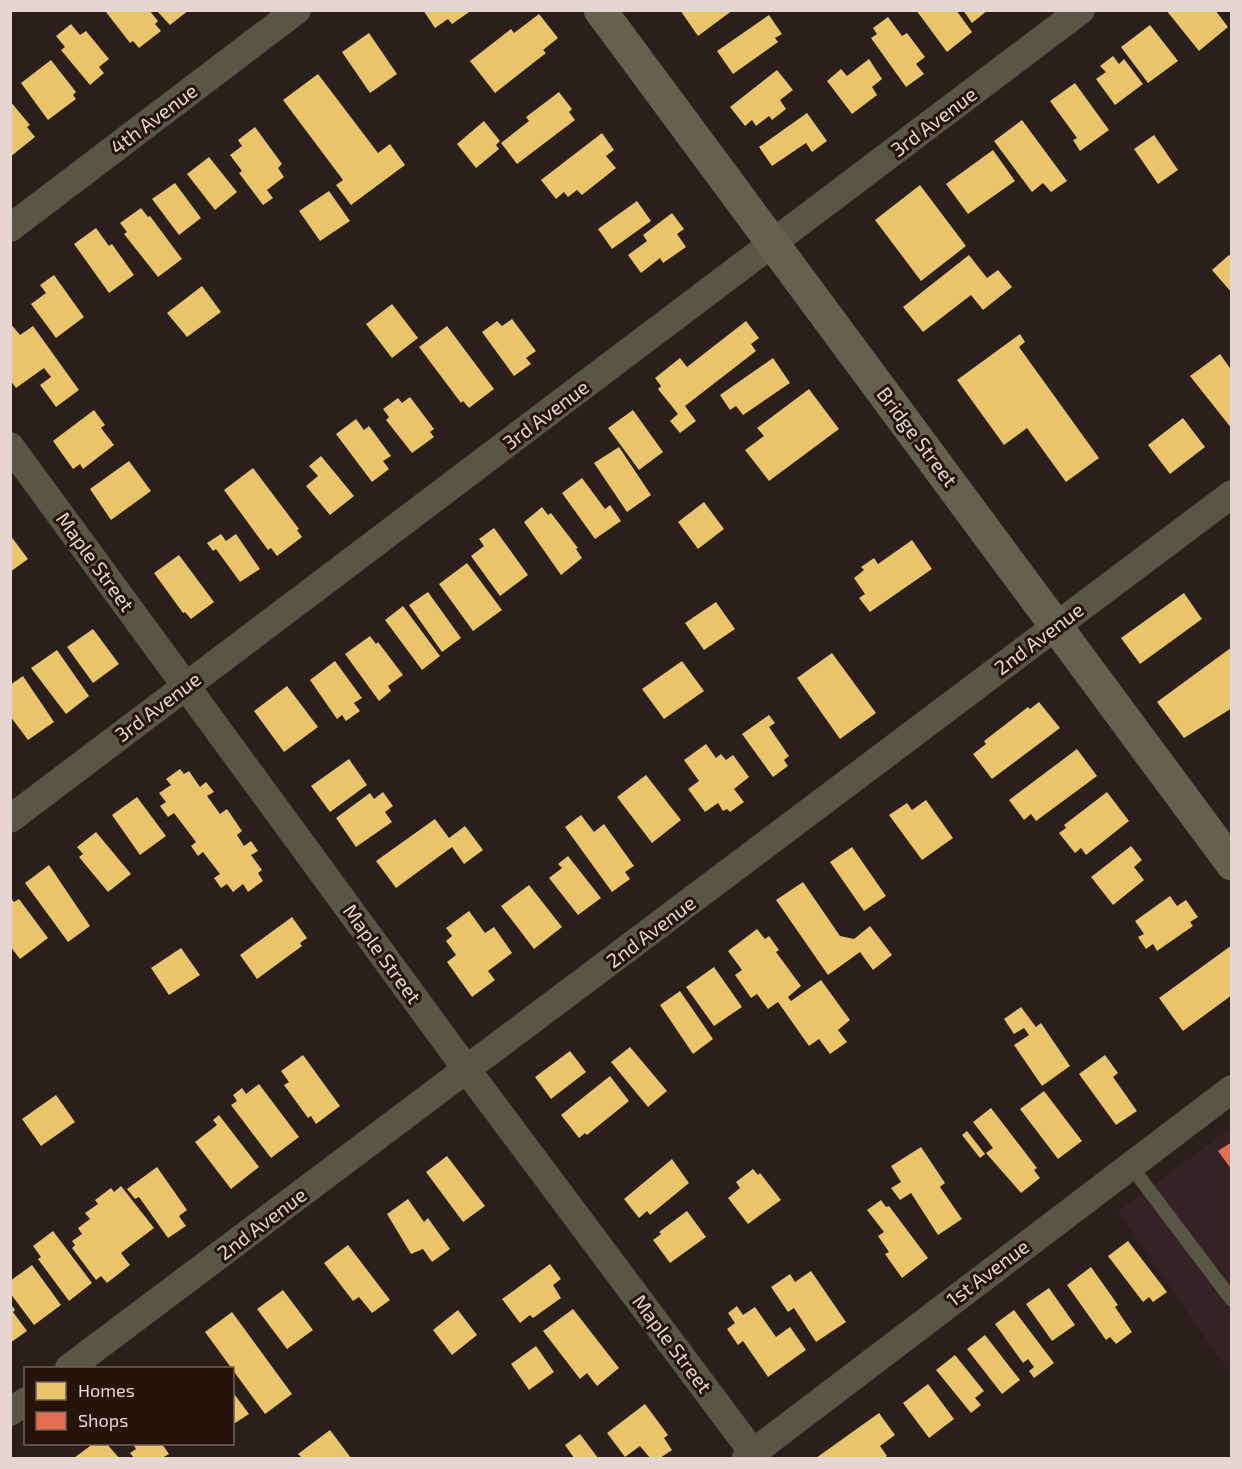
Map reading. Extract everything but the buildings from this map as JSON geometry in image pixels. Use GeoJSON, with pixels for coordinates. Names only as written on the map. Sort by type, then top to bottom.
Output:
{"type":"FeatureCollection","features":[{"type":"Feature","properties":{"kind":"main road","name":"Bridge Street"},"geometry":{"type":"LineString","coordinates":[[600,10],[1232,864]]}},
{"type":"Feature","properties":{"kind":"street","name":"4th Avenue"},"geometry":{"type":"LineString","coordinates":[[10,228],[297,10]]}},
{"type":"Feature","properties":{"kind":"street","name":"3rd Avenue"},"geometry":{"type":"LineString","coordinates":[[10,819],[774,245],[1081,10]]}},
{"type":"Feature","properties":{"kind":"street","name":"Maple Street"},"geometry":{"type":"LineString","coordinates":[[10,446],[752,1457]]}},
{"type":"Feature","properties":{"kind":"street","name":"2nd Avenue"},"geometry":{"type":"LineString","coordinates":[[70,1367],[1232,494]]}},
{"type":"Feature","properties":{"kind":"street","name":"1st Avenue"},"geometry":{"type":"LineString","coordinates":[[752,1457],[1232,1089]]}},
{"type":"Feature","properties":{"kind":"street"},"geometry":{"type":"LineString","coordinates":[[10,1412],[24,1402]]}},
{"type":"Feature","properties":{"kind":"lane"},"geometry":{"type":"LineString","coordinates":[[1130,1165],[1232,1300]]}},
{"type":"Feature","properties":{"kind":"shaded area"},"geometry":{"type":"Polygon","coordinates":[[[1231,1128],[1231,1375],[1118,1211],[1231,1128]]]}}]}
